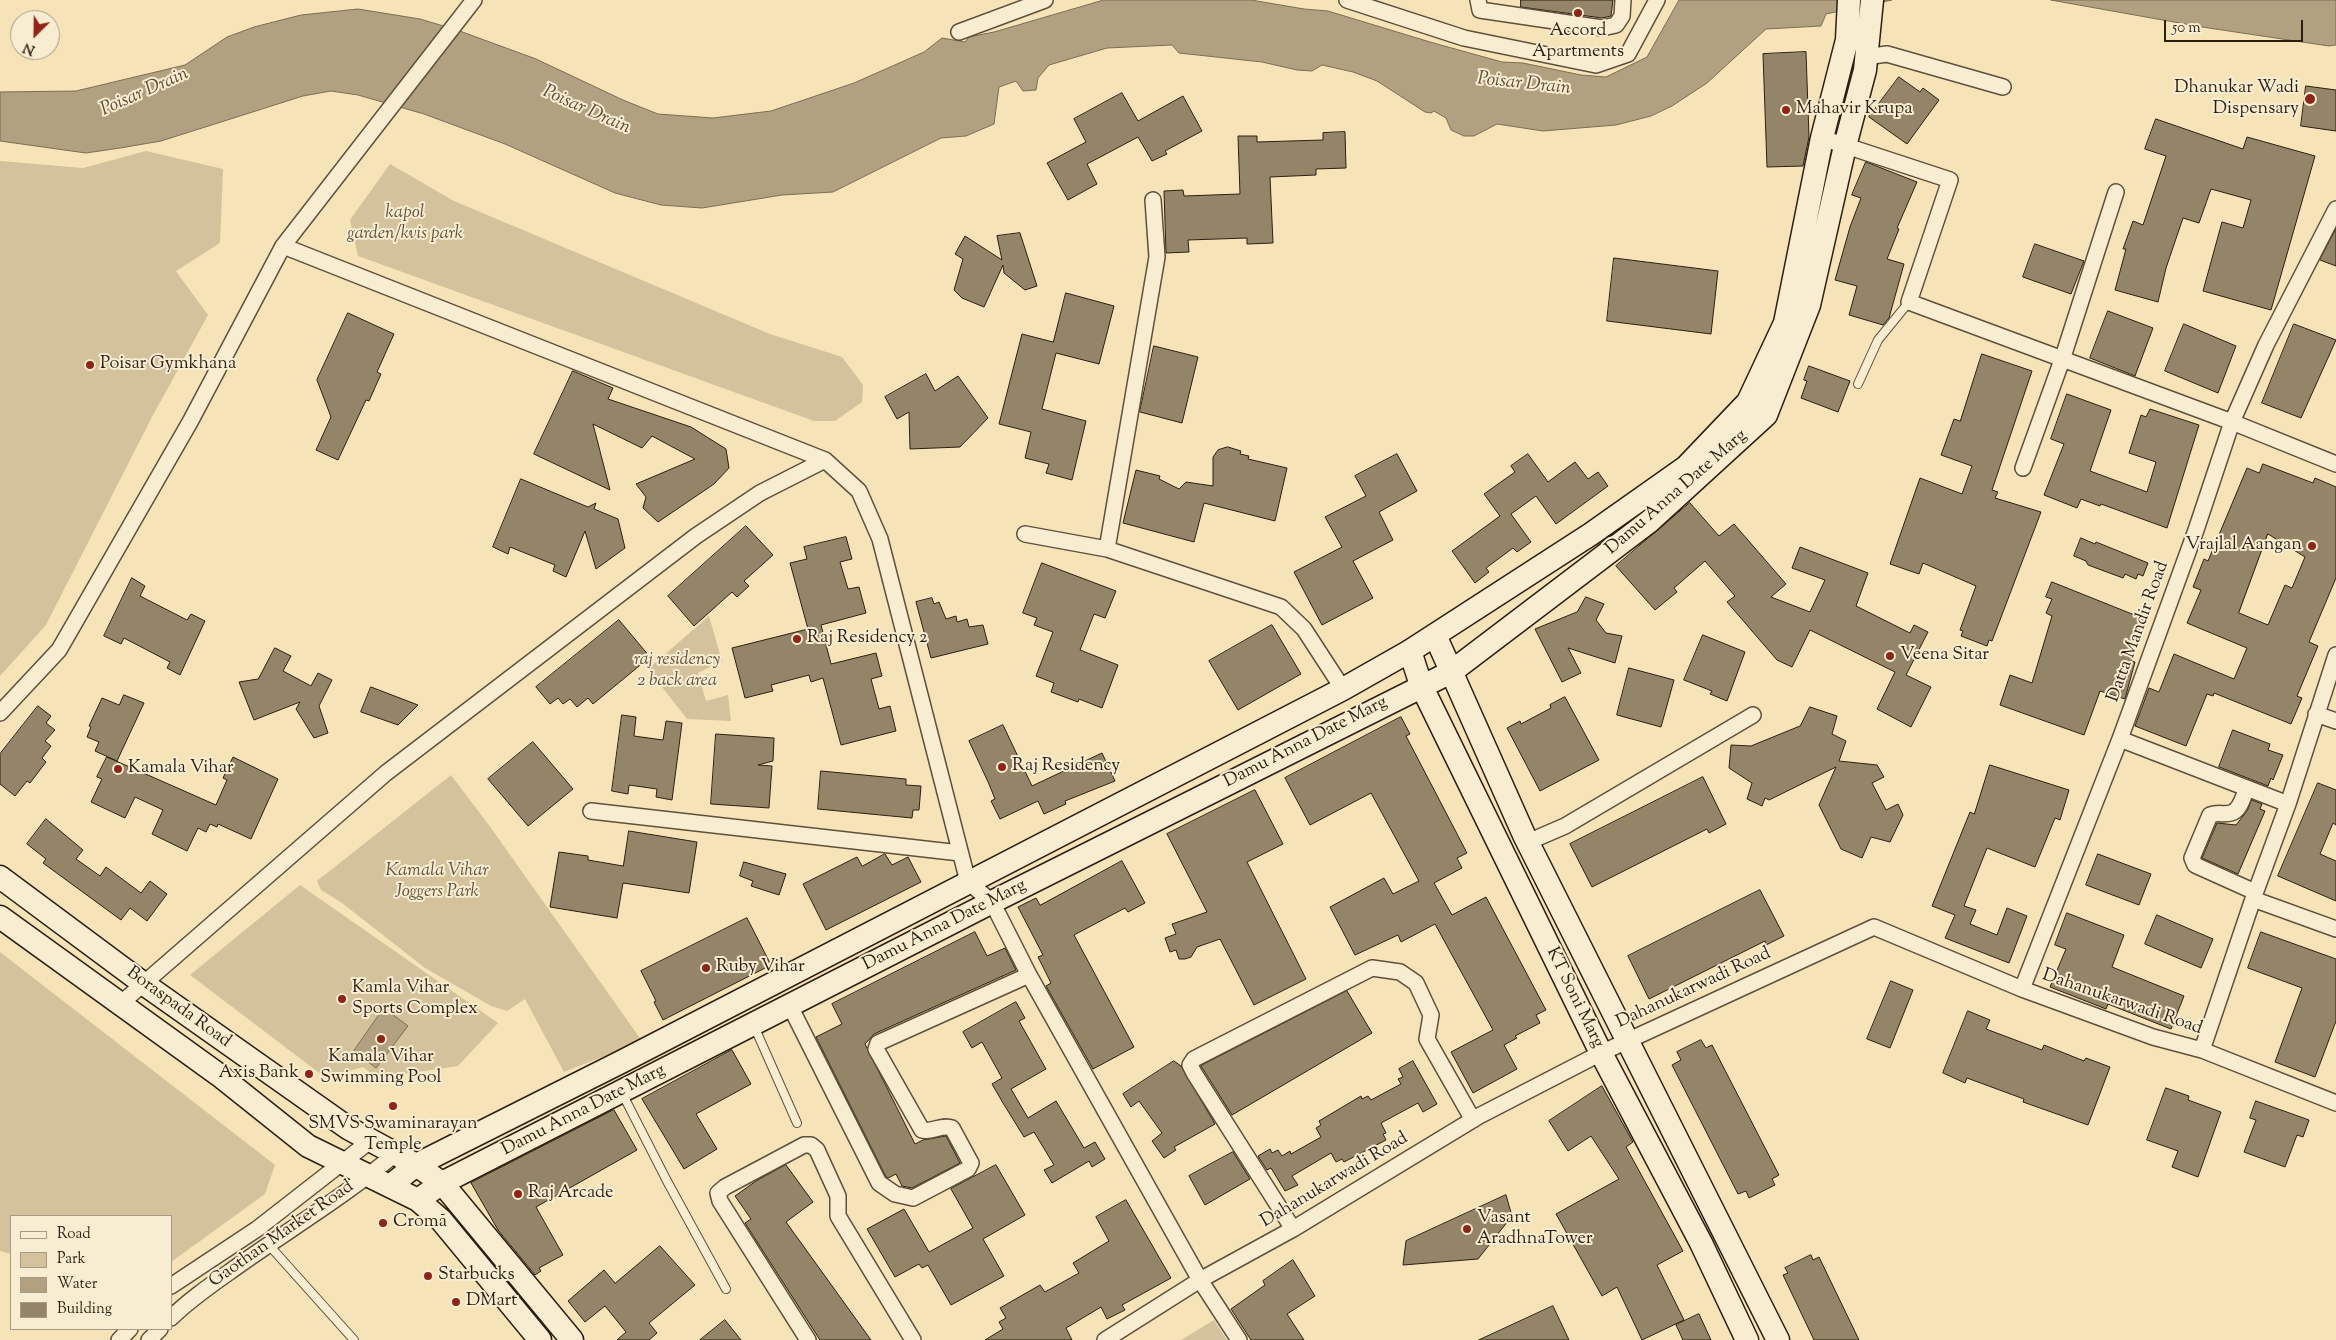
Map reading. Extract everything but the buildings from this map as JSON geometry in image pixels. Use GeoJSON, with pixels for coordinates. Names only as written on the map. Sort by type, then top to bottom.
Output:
{"type":"FeatureCollection","features":[{"type":"Feature","properties":{"kind":"street"},"geometry":{"type":"LineString","coordinates":[[0,713],[59,650],[190,422],[283,246],[474,0]]}},
{"type":"Feature","properties":{"kind":"street"},"geometry":{"type":"LineString","coordinates":[[958,32],[1045,0]]}},
{"type":"Feature","properties":{"kind":"street"},"geometry":{"type":"LineString","coordinates":[[1347,0],[1464,38],[1596,64],[1628,54],[1658,0]]}},
{"type":"Feature","properties":{"kind":"street"},"geometry":{"type":"LineString","coordinates":[[1478,0],[1480,10],[1602,28],[1616,25],[1622,16],[1623,0]]}},
{"type":"Feature","properties":{"kind":"street","name":"Damu Anna Date Marg"},"geometry":{"type":"LineString","coordinates":[[418,1200],[442,1183],[622,1093],[753,1024],[1421,685],[1451,672],[1650,521],[1766,415],[1809,305],[1845,146],[1865,70],[1861,44],[1849,0]]}},
{"type":"Feature","properties":{"kind":"street","name":"Damu Anna Date Marg"},"geometry":{"type":"LineString","coordinates":[[416,1165],[659,1042],[1343,689],[1435,635],[1591,534],[1686,467],[1748,402],[1785,324],[1822,138],[1861,44],[1872,0]]}},
{"type":"Feature","properties":{"kind":"street"},"geometry":{"type":"LineString","coordinates":[[1861,44],[1887,54],[2003,87]]}},
{"type":"Feature","properties":{"kind":"street"},"geometry":{"type":"LineString","coordinates":[[1822,138],[1950,180],[1909,302],[2232,422],[2336,464]]}},
{"type":"Feature","properties":{"kind":"street"},"geometry":{"type":"LineString","coordinates":[[2023,468],[2062,360],[2116,192]]}},
{"type":"Feature","properties":{"kind":"street"},"geometry":{"type":"LineString","coordinates":[[1107,549],[1157,257],[1153,200]]}},
{"type":"Feature","properties":{"kind":"street","name":"Datta Mandir Road"},"geometry":{"type":"LineString","coordinates":[[2022,990],[2120,739],[2196,530],[2232,422],[2266,345],[2336,209]]}},
{"type":"Feature","properties":{"kind":"street"},"geometry":{"type":"LineString","coordinates":[[283,246],[825,460],[859,491],[880,539],[968,882],[992,902],[1029,975],[1200,1280],[1239,1340]]}},
{"type":"Feature","properties":{"kind":"street"},"geometry":{"type":"LineString","coordinates":[[119,1005],[394,767],[696,536],[760,493],[825,460]]}},
{"type":"Feature","properties":{"kind":"street"},"geometry":{"type":"LineString","coordinates":[[1024,534],[1107,549],[1281,607],[1304,629],[1343,689]]}},
{"type":"Feature","properties":{"kind":"street","name":"KT Soni Marg"},"geometry":{"type":"LineString","coordinates":[[1435,635],[1528,842],[1778,1340]]}},
{"type":"Feature","properties":{"kind":"street","name":"KT Soni Marg"},"geometry":{"type":"LineString","coordinates":[[1410,651],[1421,685],[1601,1053],[1701,1243],[1747,1340]]}},
{"type":"Feature","properties":{"kind":"street"},"geometry":{"type":"LineString","coordinates":[[2202,1050],[2254,896],[2288,804],[2336,655]]}},
{"type":"Feature","properties":{"kind":"street"},"geometry":{"type":"LineString","coordinates":[[2316,714],[2336,721]]}},
{"type":"Feature","properties":{"kind":"street"},"geometry":{"type":"LineString","coordinates":[[1528,842],[1565,826],[1753,715]]}},
{"type":"Feature","properties":{"kind":"street"},"geometry":{"type":"LineString","coordinates":[[2120,739],[2288,804]]}},
{"type":"Feature","properties":{"kind":"street"},"geometry":{"type":"LineString","coordinates":[[2247,788],[2238,809],[2231,813],[2218,812],[2210,815],[2192,858],[2194,865],[2254,896],[2336,929]]}},
{"type":"Feature","properties":{"kind":"street"},"geometry":{"type":"LineString","coordinates":[[591,811],[960,853]]}},
{"type":"Feature","properties":{"kind":"street","name":"Boraspada Road"},"geometry":{"type":"LineString","coordinates":[[0,877],[144,984],[348,1128],[416,1165],[442,1183],[572,1340]]}},
{"type":"Feature","properties":{"kind":"street","name":"Boraspada Road"},"geometry":{"type":"LineString","coordinates":[[0,916],[119,1005],[219,1075],[308,1146],[418,1200],[441,1220],[540,1340]]}},
{"type":"Feature","properties":{"kind":"street","name":"Dahanukarwadi Road"},"geometry":{"type":"LineString","coordinates":[[1105,1340],[1200,1280],[1294,1228],[1473,1120],[1601,1053],[1874,927],[2022,990],[2153,1037],[2202,1050],[2336,1103]]}},
{"type":"Feature","properties":{"kind":"street"},"geometry":{"type":"LineString","coordinates":[[1294,1228],[1194,1073],[1190,1065],[1194,1059],[1372,968],[1400,972],[1416,983],[1431,1015],[1427,1039],[1473,1120]]}},
{"type":"Feature","properties":{"kind":"street"},"geometry":{"type":"LineString","coordinates":[[790,1006],[879,1183],[895,1194],[913,1198],[968,1168],[971,1163],[952,1128],[944,1126],[927,1131],[922,1130],[876,1049],[878,1043],[1029,975]]}},
{"type":"Feature","properties":{"kind":"street"},"geometry":{"type":"LineString","coordinates":[[659,1042],[672,1066]]}},
{"type":"Feature","properties":{"kind":"street","name":"Gaothan Market Road"},"geometry":{"type":"LineString","coordinates":[[172,1285],[241,1239],[343,1163],[370,1140]]}},
{"type":"Feature","properties":{"kind":"street"},"geometry":{"type":"LineString","coordinates":[[808,1340],[720,1201],[718,1193],[725,1187],[804,1145],[811,1145],[817,1150],[838,1196],[838,1216],[912,1340]]}},
{"type":"Feature","properties":{"kind":"street","name":"Gaothan Market Road"},"geometry":{"type":"LineString","coordinates":[[172,1317],[184,1305],[253,1254],[369,1176],[395,1154]]}},
{"type":"Feature","properties":{"kind":"street"},"geometry":{"type":"LineString","coordinates":[[390,1186],[416,1165]]}},
{"type":"Feature","properties":{"kind":"street"},"geometry":{"type":"LineString","coordinates":[[241,1239],[253,1254]]}},
{"type":"Feature","properties":{"kind":"street"},"geometry":{"type":"LineString","coordinates":[[149,1340],[159,1330]]}},
{"type":"Feature","properties":{"kind":"lane"},"geometry":{"type":"LineString","coordinates":[[1858,384],[1878,340],[1909,302]]}},
{"type":"Feature","properties":{"kind":"lane"},"geometry":{"type":"LineString","coordinates":[[753,1024],[797,1123]]}},
{"type":"Feature","properties":{"kind":"lane"},"geometry":{"type":"LineString","coordinates":[[622,1093],[726,1289]]}},
{"type":"Feature","properties":{"kind":"lane"},"geometry":{"type":"LineString","coordinates":[[268,1244],[354,1340]]}},
{"type":"Feature","properties":{"kind":"green space","name":"Poisar Gymkhana"},"geometry":{"type":"Polygon","coordinates":[[[146,151],[223,169],[220,243],[176,271],[208,315],[153,415],[46,625],[0,676],[0,161],[83,168],[146,151]]]}},
{"type":"Feature","properties":{"kind":"green space","name":"kapol garden/kvis park"},"geometry":{"type":"Polygon","coordinates":[[[390,164],[454,201],[770,334],[842,357],[863,385],[862,402],[835,421],[814,421],[358,256],[350,220],[390,164]]]}},
{"type":"Feature","properties":{"kind":"green space","name":"raj residency 2 back area"},"geometry":{"type":"Polygon","coordinates":[[[709,616],[722,661],[698,673],[706,701],[728,695],[731,721],[687,719],[648,669],[709,616]]]}},
{"type":"Feature","properties":{"kind":"green space","name":"Kamala Vihar Joggers Park"},"geometry":{"type":"Polygon","coordinates":[[[451,775],[491,828],[642,1041],[564,1072],[525,999],[507,1011],[491,1006],[425,968],[342,903],[321,890],[317,881],[451,775]]]}},
{"type":"Feature","properties":{"kind":"green space","name":"Kamla Vihar Sports Complex"},"geometry":{"type":"Polygon","coordinates":[[[300,885],[498,1023],[458,1066],[377,1078],[363,1067],[326,1078],[190,975],[300,885]]]}},
{"type":"Feature","properties":{"kind":"green space"},"geometry":{"type":"Polygon","coordinates":[[[0,952],[275,1165],[265,1194],[172,1261],[172,1215],[10,1215],[10,1254],[0,1251],[0,952]]]}},
{"type":"Feature","properties":{"kind":"green space"},"geometry":{"type":"Polygon","coordinates":[[[1214,1320],[1227,1340],[1181,1340],[1214,1320]]]}},
{"type":"Feature","properties":{"kind":"water","name":"Poisar Drain"},"geometry":{"type":"Polygon","coordinates":[[[1104,0],[1251,0],[1328,11],[1502,62],[1523,63],[1581,75],[1606,77],[1647,57],[1679,0],[1892,0],[1826,14],[1821,26],[1766,29],[1707,83],[1672,106],[1651,116],[1616,125],[1543,131],[1497,124],[1474,136],[1464,136],[1451,130],[1446,118],[1434,111],[1431,113],[1425,112],[1377,81],[1353,72],[1322,65],[1312,71],[1297,70],[1262,62],[1179,53],[1172,45],[1107,48],[1049,65],[1038,78],[1036,90],[1023,91],[1016,81],[999,87],[994,124],[966,136],[941,138],[833,192],[782,195],[702,208],[661,205],[615,193],[505,144],[424,114],[358,95],[331,91],[303,96],[161,141],[120,148],[86,153],[0,141],[0,92],[76,91],[185,65],[227,37],[254,27],[301,15],[358,9],[420,19],[457,30],[536,59],[623,100],[658,114],[713,118],[771,111],[854,83],[924,52],[942,38],[965,42],[969,37],[994,32],[1104,0]]]}},
{"type":"Feature","properties":{"kind":"water"},"geometry":{"type":"Polygon","coordinates":[[[2051,0],[2336,0],[2336,45],[2329,46],[2202,27],[2051,0]]]}},
{"type":"Feature","properties":{"kind":"water","name":"Kamala Vihar Swimming Pool"},"geometry":{"type":"Polygon","coordinates":[[[384,1008],[408,1026],[376,1068],[354,1051],[384,1008]]]}},
{"type":"Feature","properties":{"kind":"place","name":"Accord Apartments"},"geometry":{"type":"Point","coordinates":[1578,13]}},
{"type":"Feature","properties":{"kind":"place","name":"Dhanukar Wadi Dispensary"},"geometry":{"type":"Point","coordinates":[2310,99]}},
{"type":"Feature","properties":{"kind":"place","name":"Mahavir Krupa"},"geometry":{"type":"Point","coordinates":[1786,110]}},
{"type":"Feature","properties":{"kind":"place","name":"Poisar Gymkhana"},"geometry":{"type":"Point","coordinates":[90,365]}},
{"type":"Feature","properties":{"kind":"place","name":"Vrajlal Aangan"},"geometry":{"type":"Point","coordinates":[2312,546]}},
{"type":"Feature","properties":{"kind":"place","name":"Raj Residency 2"},"geometry":{"type":"Point","coordinates":[797,639]}},
{"type":"Feature","properties":{"kind":"place","name":"Veena Sitar"},"geometry":{"type":"Point","coordinates":[1890,656]}},
{"type":"Feature","properties":{"kind":"place","name":"Raj Residency"},"geometry":{"type":"Point","coordinates":[1002,767]}},
{"type":"Feature","properties":{"kind":"place","name":"Kamala Vihar"},"geometry":{"type":"Point","coordinates":[118,769]}},
{"type":"Feature","properties":{"kind":"place","name":"Ruby Vihar"},"geometry":{"type":"Point","coordinates":[706,968]}},
{"type":"Feature","properties":{"kind":"place","name":"Kamla Vihar Sports Complex"},"geometry":{"type":"Point","coordinates":[342,999]}},
{"type":"Feature","properties":{"kind":"place","name":"Kamala Vihar Swimming Pool"},"geometry":{"type":"Point","coordinates":[381,1039]}},
{"type":"Feature","properties":{"kind":"place","name":"Axis Bank"},"geometry":{"type":"Point","coordinates":[309,1074]}},
{"type":"Feature","properties":{"kind":"place","name":"SMVS Swaminarayan Temple"},"geometry":{"type":"Point","coordinates":[393,1106]}},
{"type":"Feature","properties":{"kind":"place","name":"Raj Arcade"},"geometry":{"type":"Point","coordinates":[518,1194]}},
{"type":"Feature","properties":{"kind":"place","name":"Cromā"},"geometry":{"type":"Point","coordinates":[383,1223]}},
{"type":"Feature","properties":{"kind":"place","name":"Vasant AradhnaTower"},"geometry":{"type":"Point","coordinates":[1467,1229]}},
{"type":"Feature","properties":{"kind":"place","name":"Starbucks"},"geometry":{"type":"Point","coordinates":[428,1276]}},
{"type":"Feature","properties":{"kind":"place","name":"DMart"},"geometry":{"type":"Point","coordinates":[456,1302]}}]}
